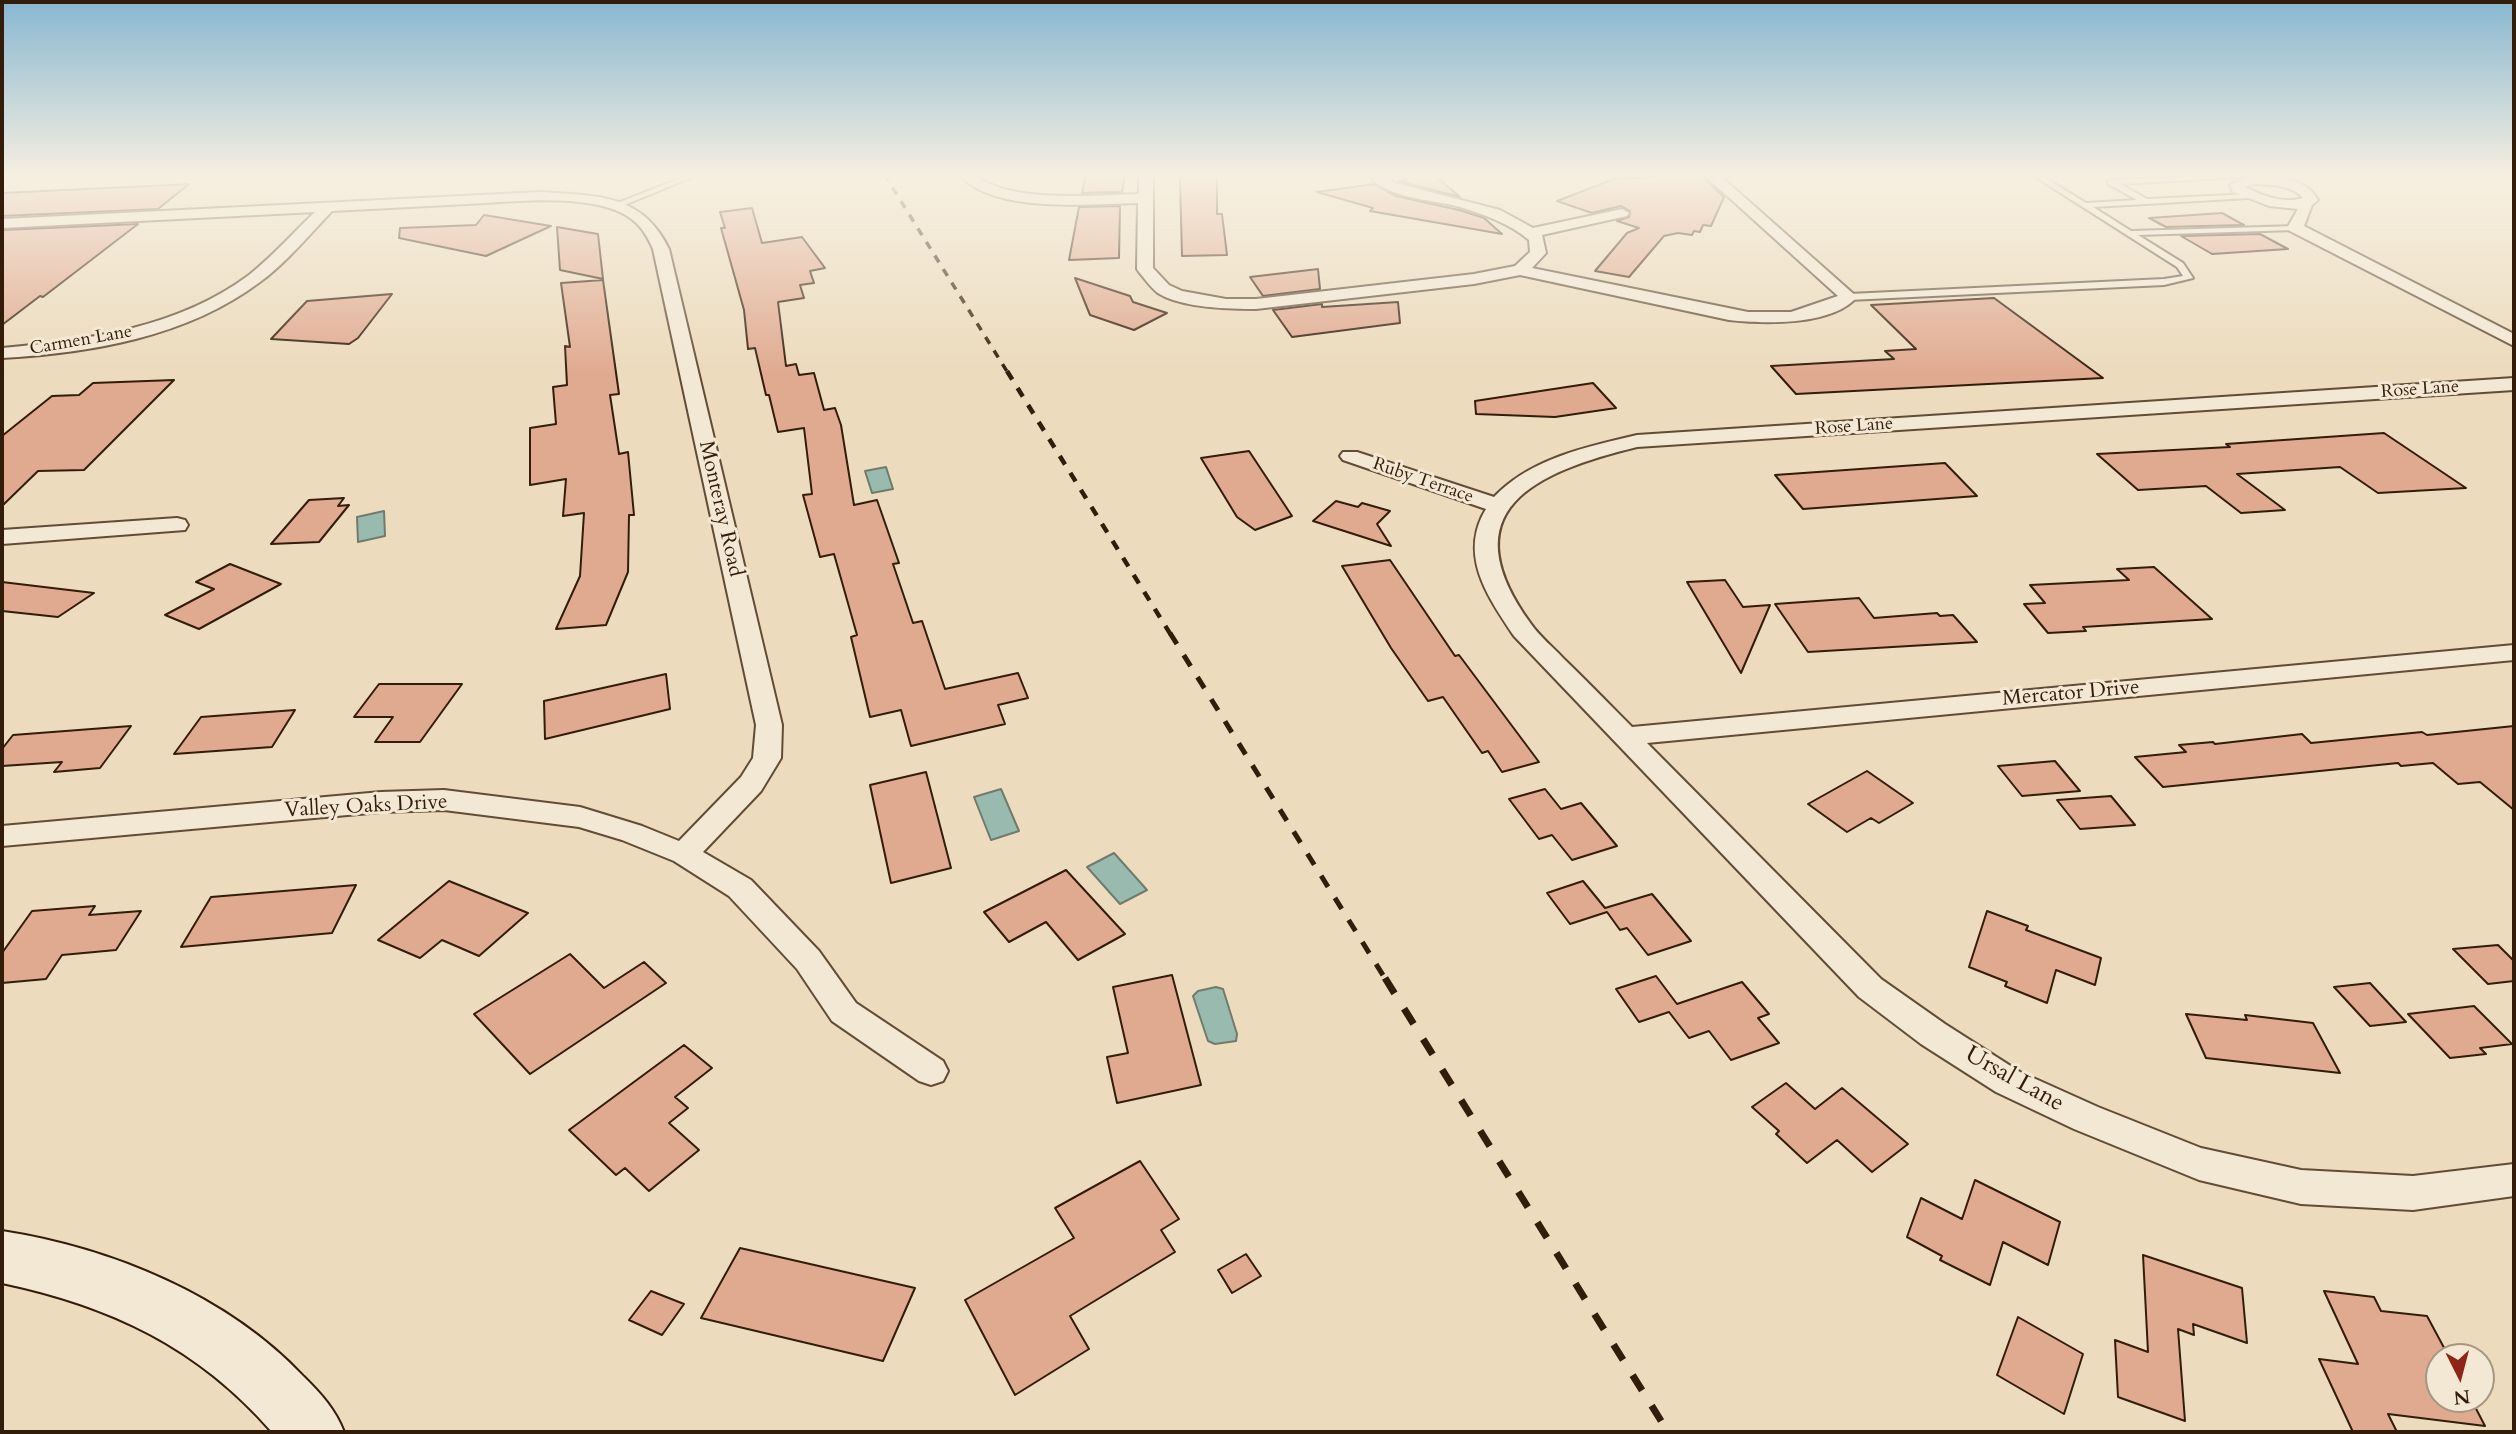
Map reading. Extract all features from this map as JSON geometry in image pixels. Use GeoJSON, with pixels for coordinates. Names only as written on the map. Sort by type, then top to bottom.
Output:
{"type":"FeatureCollection","features":[{"type":"Feature","properties":{"kind":"main road"},"geometry":{"type":"LineString","coordinates":[[2,1257],[28,1261],[111,1286],[181,1318],[242,1359],[285,1400],[313,1432]]}},
{"type":"Feature","properties":{"kind":"street"},"geometry":{"type":"LineString","coordinates":[[159,325],[203,309],[255,278],[293,241]]}},
{"type":"Feature","properties":{"kind":"street","name":"Monteray Road"},"geometry":{"type":"LineString","coordinates":[[659,241],[769,725],[767,758],[751,784],[684,854]]}},
{"type":"Feature","properties":{"kind":"street"},"geometry":{"type":"LineString","coordinates":[[1145,241],[1145,269],[1163,289],[1200,300],[1256,304],[1474,279],[1520,270],[1534,262],[1539,253],[1539,241]]}},
{"type":"Feature","properties":{"kind":"street"},"geometry":{"type":"LineString","coordinates":[[1520,270],[1729,315],[1755,318],[1795,318],[1815,314],[1849,297],[1786,241]]}},
{"type":"Feature","properties":{"kind":"street"},"geometry":{"type":"LineString","coordinates":[[2320,241],[2514,341]]}},
{"type":"Feature","properties":{"kind":"street","name":"Carmen Lane"},"geometry":{"type":"LineString","coordinates":[[2,353],[92,342],[159,325]]}},
{"type":"Feature","properties":{"kind":"street","name":"Rose Lane"},"geometry":{"type":"LineString","coordinates":[[1496,505],[1529,479],[1559,462],[1598,449],[1637,441],[2514,384]]}},
{"type":"Feature","properties":{"kind":"street","name":"Ruby Terrace"},"geometry":{"type":"LineString","coordinates":[[1350,456],[1496,505]]}},
{"type":"Feature","properties":{"kind":"street"},"geometry":{"type":"LineString","coordinates":[[1496,505],[1487,527],[1484,548],[1487,573],[1503,606],[1523,631],[1627,736]]}},
{"type":"Feature","properties":{"kind":"street"},"geometry":{"type":"LineString","coordinates":[[2,537],[177,525]]}},
{"type":"Feature","properties":{"kind":"street","name":"Mercator Drive"},"geometry":{"type":"LineString","coordinates":[[1627,736],[2514,652]]}},
{"type":"Feature","properties":{"kind":"street","name":"Ursal Lane"},"geometry":{"type":"LineString","coordinates":[[1627,736],[1870,988],[1933,1034],[2008,1082],[2086,1118],[2199,1164],[2301,1187],[2413,1193],[2514,1181]]}},
{"type":"Feature","properties":{"kind":"street","name":"Valley Oaks Drive"},"geometry":{"type":"LineString","coordinates":[[2,836],[381,802],[444,800],[580,817],[632,833],[684,854],[740,888],[808,960],[844,1012],[931,1071]]}},
{"type":"Feature","properties":{"kind":"lane"},"geometry":{"type":"LineString","coordinates":[[1849,297],[2164,282],[2189,278],[2180,265],[2143,241]]}},
{"type":"Feature","properties":{"kind":"water"},"geometry":{"type":"Polygon","coordinates":[[[886,467],[893,489],[872,493],[865,471],[886,467]]]}},
{"type":"Feature","properties":{"kind":"water"},"geometry":{"type":"Polygon","coordinates":[[[384,511],[385,536],[358,542],[357,517],[384,511]]]}},
{"type":"Feature","properties":{"kind":"water"},"geometry":{"type":"Polygon","coordinates":[[[1001,789],[1019,831],[991,840],[974,797],[1001,789]]]}},
{"type":"Feature","properties":{"kind":"water"},"geometry":{"type":"Polygon","coordinates":[[[1114,853],[1147,890],[1120,904],[1087,867],[1114,853]]]}},
{"type":"Feature","properties":{"kind":"water"},"geometry":{"type":"Polygon","coordinates":[[[1216,987],[1223,989],[1237,1034],[1236,1041],[1215,1044],[1208,1041],[1193,996],[1198,991],[1216,987]]]}},
{"type":"Feature","properties":{"kind":"building"},"geometry":{"type":"Polygon","coordinates":[[[2,241],[116,241],[43,297],[40,296],[2,325],[2,241]]]}},
{"type":"Feature","properties":{"kind":"building"},"geometry":{"type":"Polygon","coordinates":[[[413,241],[519,241],[486,256],[413,241]]]}},
{"type":"Feature","properties":{"kind":"building"},"geometry":{"type":"Polygon","coordinates":[[[558,241],[599,241],[603,279],[560,270],[558,241]]]}},
{"type":"Feature","properties":{"kind":"building"},"geometry":{"type":"Polygon","coordinates":[[[725,241],[805,241],[825,268],[810,271],[814,283],[800,285],[804,298],[778,302],[786,366],[796,364],[799,375],[814,373],[824,410],[835,408],[841,425],[854,505],[877,500],[899,563],[893,564],[913,623],[922,621],[945,689],[1018,673],[1028,698],[998,705],[1005,724],[911,746],[901,710],[870,717],[851,637],[857,635],[834,554],[820,557],[803,495],[812,494],[804,428],[778,432],[755,348],[748,349],[744,310],[725,241]]]}},
{"type":"Feature","properties":{"kind":"building"},"geometry":{"type":"Polygon","coordinates":[[[1073,241],[1119,241],[1119,258],[1069,260],[1073,241]]]}},
{"type":"Feature","properties":{"kind":"building"},"geometry":{"type":"Polygon","coordinates":[[[1182,241],[1225,241],[1227,255],[1182,256],[1182,241]]]}},
{"type":"Feature","properties":{"kind":"building"},"geometry":{"type":"Polygon","coordinates":[[[1620,241],[1660,241],[1629,277],[1595,271],[1620,241]]]}},
{"type":"Feature","properties":{"kind":"building"},"geometry":{"type":"Polygon","coordinates":[[[2189,241],[2273,241],[2288,249],[2212,254],[2189,241]]]}},
{"type":"Feature","properties":{"kind":"building"},"geometry":{"type":"Polygon","coordinates":[[[1318,269],[1320,289],[1263,296],[1250,277],[1318,269]]]}},
{"type":"Feature","properties":{"kind":"building"},"geometry":{"type":"Polygon","coordinates":[[[1075,278],[1130,296],[1133,302],[1167,313],[1134,330],[1090,315],[1075,278]]]}},
{"type":"Feature","properties":{"kind":"building"},"geometry":{"type":"Polygon","coordinates":[[[603,280],[619,394],[610,395],[619,454],[628,452],[634,515],[629,515],[628,572],[606,625],[556,629],[580,576],[584,513],[563,516],[566,479],[530,485],[530,428],[556,424],[553,387],[567,385],[565,346],[570,347],[561,283],[603,280]]]}},
{"type":"Feature","properties":{"kind":"building"},"geometry":{"type":"Polygon","coordinates":[[[392,294],[358,338],[349,344],[271,339],[307,301],[392,294]]]}},
{"type":"Feature","properties":{"kind":"building"},"geometry":{"type":"Polygon","coordinates":[[[1994,298],[2103,378],[1796,394],[1771,366],[1894,359],[1885,351],[1916,349],[1871,305],[1994,298]]]}},
{"type":"Feature","properties":{"kind":"building"},"geometry":{"type":"Polygon","coordinates":[[[1398,302],[1400,323],[1292,337],[1273,310],[1322,304],[1322,307],[1398,302]]]}},
{"type":"Feature","properties":{"kind":"building"},"geometry":{"type":"Polygon","coordinates":[[[174,380],[84,470],[38,471],[2,506],[2,436],[52,396],[79,395],[93,383],[174,380]]]}},
{"type":"Feature","properties":{"kind":"building"},"geometry":{"type":"Polygon","coordinates":[[[1593,383],[1616,408],[1555,417],[1476,414],[1475,401],[1593,383]]]}},
{"type":"Feature","properties":{"kind":"building"},"geometry":{"type":"Polygon","coordinates":[[[2384,433],[2466,488],[2378,493],[2340,467],[2237,474],[2285,510],[2241,513],[2206,486],[2138,490],[2097,454],[2230,447],[2226,444],[2384,433]]]}},
{"type":"Feature","properties":{"kind":"building"},"geometry":{"type":"Polygon","coordinates":[[[1249,451],[1292,516],[1255,530],[1237,517],[1201,458],[1249,451]]]}},
{"type":"Feature","properties":{"kind":"building"},"geometry":{"type":"Polygon","coordinates":[[[1945,463],[1977,496],[1803,509],[1775,475],[1945,463]]]}},
{"type":"Feature","properties":{"kind":"building"},"geometry":{"type":"Polygon","coordinates":[[[344,498],[338,506],[349,505],[319,542],[271,544],[309,500],[344,498]]]}},
{"type":"Feature","properties":{"kind":"building"},"geometry":{"type":"Polygon","coordinates":[[[1336,501],[1358,507],[1362,503],[1390,511],[1377,524],[1391,546],[1313,521],[1336,501]]]}},
{"type":"Feature","properties":{"kind":"building"},"geometry":{"type":"Polygon","coordinates":[[[1390,560],[1455,656],[1459,655],[1539,762],[1502,772],[1488,751],[1482,753],[1443,697],[1428,701],[1391,648],[1342,566],[1390,560]]]}},
{"type":"Feature","properties":{"kind":"building"},"geometry":{"type":"Polygon","coordinates":[[[230,564],[281,584],[199,629],[165,615],[214,589],[196,582],[230,564]]]}},
{"type":"Feature","properties":{"kind":"building"},"geometry":{"type":"Polygon","coordinates":[[[2154,567],[2212,619],[2083,627],[2086,631],[2048,633],[2024,604],[2045,603],[2030,585],[2129,580],[2117,569],[2154,567]]]}},
{"type":"Feature","properties":{"kind":"building"},"geometry":{"type":"Polygon","coordinates":[[[1725,580],[1743,607],[1770,605],[1741,673],[1687,582],[1725,580]]]}},
{"type":"Feature","properties":{"kind":"building"},"geometry":{"type":"Polygon","coordinates":[[[2,582],[94,593],[58,617],[2,611],[2,582]]]}},
{"type":"Feature","properties":{"kind":"building"},"geometry":{"type":"Polygon","coordinates":[[[1859,598],[1874,618],[1937,613],[1940,616],[1953,615],[1977,642],[1808,652],[1775,604],[1859,598]]]}},
{"type":"Feature","properties":{"kind":"building"},"geometry":{"type":"Polygon","coordinates":[[[666,674],[670,709],[545,739],[544,701],[666,674]]]}},
{"type":"Feature","properties":{"kind":"building"},"geometry":{"type":"Polygon","coordinates":[[[379,684],[462,684],[420,742],[375,742],[393,717],[354,717],[379,684]]]}},
{"type":"Feature","properties":{"kind":"building"},"geometry":{"type":"Polygon","coordinates":[[[295,710],[272,747],[174,754],[201,717],[295,710]]]}},
{"type":"Feature","properties":{"kind":"building"},"geometry":{"type":"Polygon","coordinates":[[[131,726],[100,768],[54,772],[62,762],[2,766],[2,749],[13,735],[131,726]]]}},
{"type":"Feature","properties":{"kind":"building"},"geometry":{"type":"Polygon","coordinates":[[[2514,726],[2514,810],[2480,782],[2458,784],[2433,763],[2401,766],[2398,763],[2163,787],[2135,757],[2186,752],[2179,745],[2215,744],[2302,734],[2311,743],[2514,726]]]}},
{"type":"Feature","properties":{"kind":"building"},"geometry":{"type":"Polygon","coordinates":[[[2055,761],[2080,791],[2022,796],[1998,766],[2055,761]]]}},
{"type":"Feature","properties":{"kind":"building"},"geometry":{"type":"Polygon","coordinates":[[[1867,771],[1913,803],[1879,823],[1871,818],[1847,832],[1808,804],[1867,771]]]}},
{"type":"Feature","properties":{"kind":"building"},"geometry":{"type":"Polygon","coordinates":[[[926,772],[951,868],[891,883],[870,785],[926,772]]]}},
{"type":"Feature","properties":{"kind":"building"},"geometry":{"type":"Polygon","coordinates":[[[1545,789],[1561,809],[1581,803],[1617,846],[1572,860],[1552,835],[1539,839],[1509,799],[1545,789]]]}},
{"type":"Feature","properties":{"kind":"building"},"geometry":{"type":"Polygon","coordinates":[[[2111,796],[2135,825],[2080,829],[2057,800],[2111,796]]]}},
{"type":"Feature","properties":{"kind":"building"},"geometry":{"type":"Polygon","coordinates":[[[1066,870],[1125,934],[1078,960],[1046,922],[1009,942],[984,912],[1066,870]]]}},
{"type":"Feature","properties":{"kind":"building"},"geometry":{"type":"Polygon","coordinates":[[[449,881],[528,913],[479,956],[442,940],[420,958],[378,940],[449,881]]]}},
{"type":"Feature","properties":{"kind":"building"},"geometry":{"type":"Polygon","coordinates":[[[1583,881],[1605,908],[1652,894],[1691,941],[1648,955],[1627,928],[1620,930],[1607,912],[1570,924],[1547,893],[1583,881]]]}},
{"type":"Feature","properties":{"kind":"building"},"geometry":{"type":"Polygon","coordinates":[[[356,885],[332,933],[181,947],[211,897],[356,885]]]}},
{"type":"Feature","properties":{"kind":"building"},"geometry":{"type":"Polygon","coordinates":[[[95,906],[89,915],[141,911],[116,950],[62,955],[46,979],[2,983],[2,953],[32,911],[95,906]]]}},
{"type":"Feature","properties":{"kind":"building"},"geometry":{"type":"Polygon","coordinates":[[[1987,911],[2028,926],[2026,930],[2101,958],[2095,985],[2056,970],[2047,1003],[2005,986],[2007,982],[1969,967],[1987,911]]]}},
{"type":"Feature","properties":{"kind":"building"},"geometry":{"type":"Polygon","coordinates":[[[2498,945],[2514,961],[2514,981],[2488,984],[2453,949],[2498,945]]]}},
{"type":"Feature","properties":{"kind":"building"},"geometry":{"type":"Polygon","coordinates":[[[570,954],[604,988],[644,962],[666,983],[530,1074],[474,1014],[570,954]]]}},
{"type":"Feature","properties":{"kind":"building"},"geometry":{"type":"Polygon","coordinates":[[[1172,975],[1201,1085],[1117,1103],[1107,1057],[1128,1053],[1113,987],[1172,975]]]}},
{"type":"Feature","properties":{"kind":"building"},"geometry":{"type":"Polygon","coordinates":[[[1656,976],[1677,1004],[1742,982],[1769,1014],[1758,1018],[1779,1043],[1731,1060],[1709,1031],[1689,1038],[1669,1012],[1639,1022],[1616,989],[1656,976]]]}},
{"type":"Feature","properties":{"kind":"building"},"geometry":{"type":"Polygon","coordinates":[[[2370,983],[2406,1022],[2370,1026],[2334,987],[2370,983]]]}},
{"type":"Feature","properties":{"kind":"building"},"geometry":{"type":"Polygon","coordinates":[[[2474,1006],[2512,1044],[2480,1048],[2486,1054],[2450,1058],[2408,1014],[2474,1006]]]}},
{"type":"Feature","properties":{"kind":"building"},"geometry":{"type":"Polygon","coordinates":[[[2186,1014],[2247,1020],[2245,1015],[2313,1023],[2340,1073],[2206,1058],[2186,1014]]]}},
{"type":"Feature","properties":{"kind":"building"},"geometry":{"type":"Polygon","coordinates":[[[684,1045],[712,1068],[675,1097],[688,1108],[669,1123],[699,1150],[649,1191],[625,1168],[616,1175],[569,1130],[684,1045]]]}},
{"type":"Feature","properties":{"kind":"building"},"geometry":{"type":"Polygon","coordinates":[[[1786,1083],[1815,1109],[1842,1088],[1908,1144],[1872,1172],[1837,1140],[1807,1163],[1776,1134],[1779,1131],[1752,1107],[1786,1083]]]}},
{"type":"Feature","properties":{"kind":"building"},"geometry":{"type":"Polygon","coordinates":[[[1140,1161],[1179,1219],[1161,1230],[1175,1252],[1070,1316],[1089,1349],[1015,1395],[965,1300],[1074,1238],[1055,1208],[1140,1161]]]}},
{"type":"Feature","properties":{"kind":"building"},"geometry":{"type":"Polygon","coordinates":[[[1975,1180],[2060,1222],[2048,1265],[2003,1242],[1990,1285],[1940,1260],[1942,1256],[1907,1237],[1921,1198],[1962,1219],[1975,1180]]]}},
{"type":"Feature","properties":{"kind":"building"},"geometry":{"type":"Polygon","coordinates":[[[740,1248],[915,1288],[883,1361],[701,1318],[740,1248]]]}},
{"type":"Feature","properties":{"kind":"building"},"geometry":{"type":"Polygon","coordinates":[[[1246,1254],[1261,1276],[1232,1293],[1218,1270],[1246,1254]]]}},
{"type":"Feature","properties":{"kind":"building"},"geometry":{"type":"Polygon","coordinates":[[[2143,1255],[2242,1288],[2247,1343],[2193,1324],[2194,1335],[2178,1329],[2185,1421],[2118,1397],[2115,1340],[2148,1352],[2143,1255]]]}},
{"type":"Feature","properties":{"kind":"building"},"geometry":{"type":"Polygon","coordinates":[[[651,1291],[684,1304],[662,1335],[629,1320],[651,1291]]]}},
{"type":"Feature","properties":{"kind":"building"},"geometry":{"type":"Polygon","coordinates":[[[2324,1291],[2374,1297],[2381,1311],[2427,1316],[2441,1343],[2425,1343],[2425,1413],[2478,1413],[2485,1426],[2388,1414],[2397,1432],[2353,1432],[2319,1359],[2358,1364],[2324,1291]]]}},
{"type":"Feature","properties":{"kind":"building"},"geometry":{"type":"Polygon","coordinates":[[[2018,1317],[2083,1354],[2064,1414],[1997,1375],[2018,1317]]]}},
{"type":"Feature","properties":{"kind":"railway"},"geometry":{"type":"LineString","coordinates":[[926,241],[1008,373]]}},
{"type":"Feature","properties":{"kind":"railway"},"geometry":{"type":"LineString","coordinates":[[1007,371],[1171,635]]}},
{"type":"Feature","properties":{"kind":"railway"},"geometry":{"type":"LineString","coordinates":[[1170,633],[1386,980]]}},
{"type":"Feature","properties":{"kind":"railway"},"geometry":{"type":"LineString","coordinates":[[1385,978],[1668,1432]]}}]}
